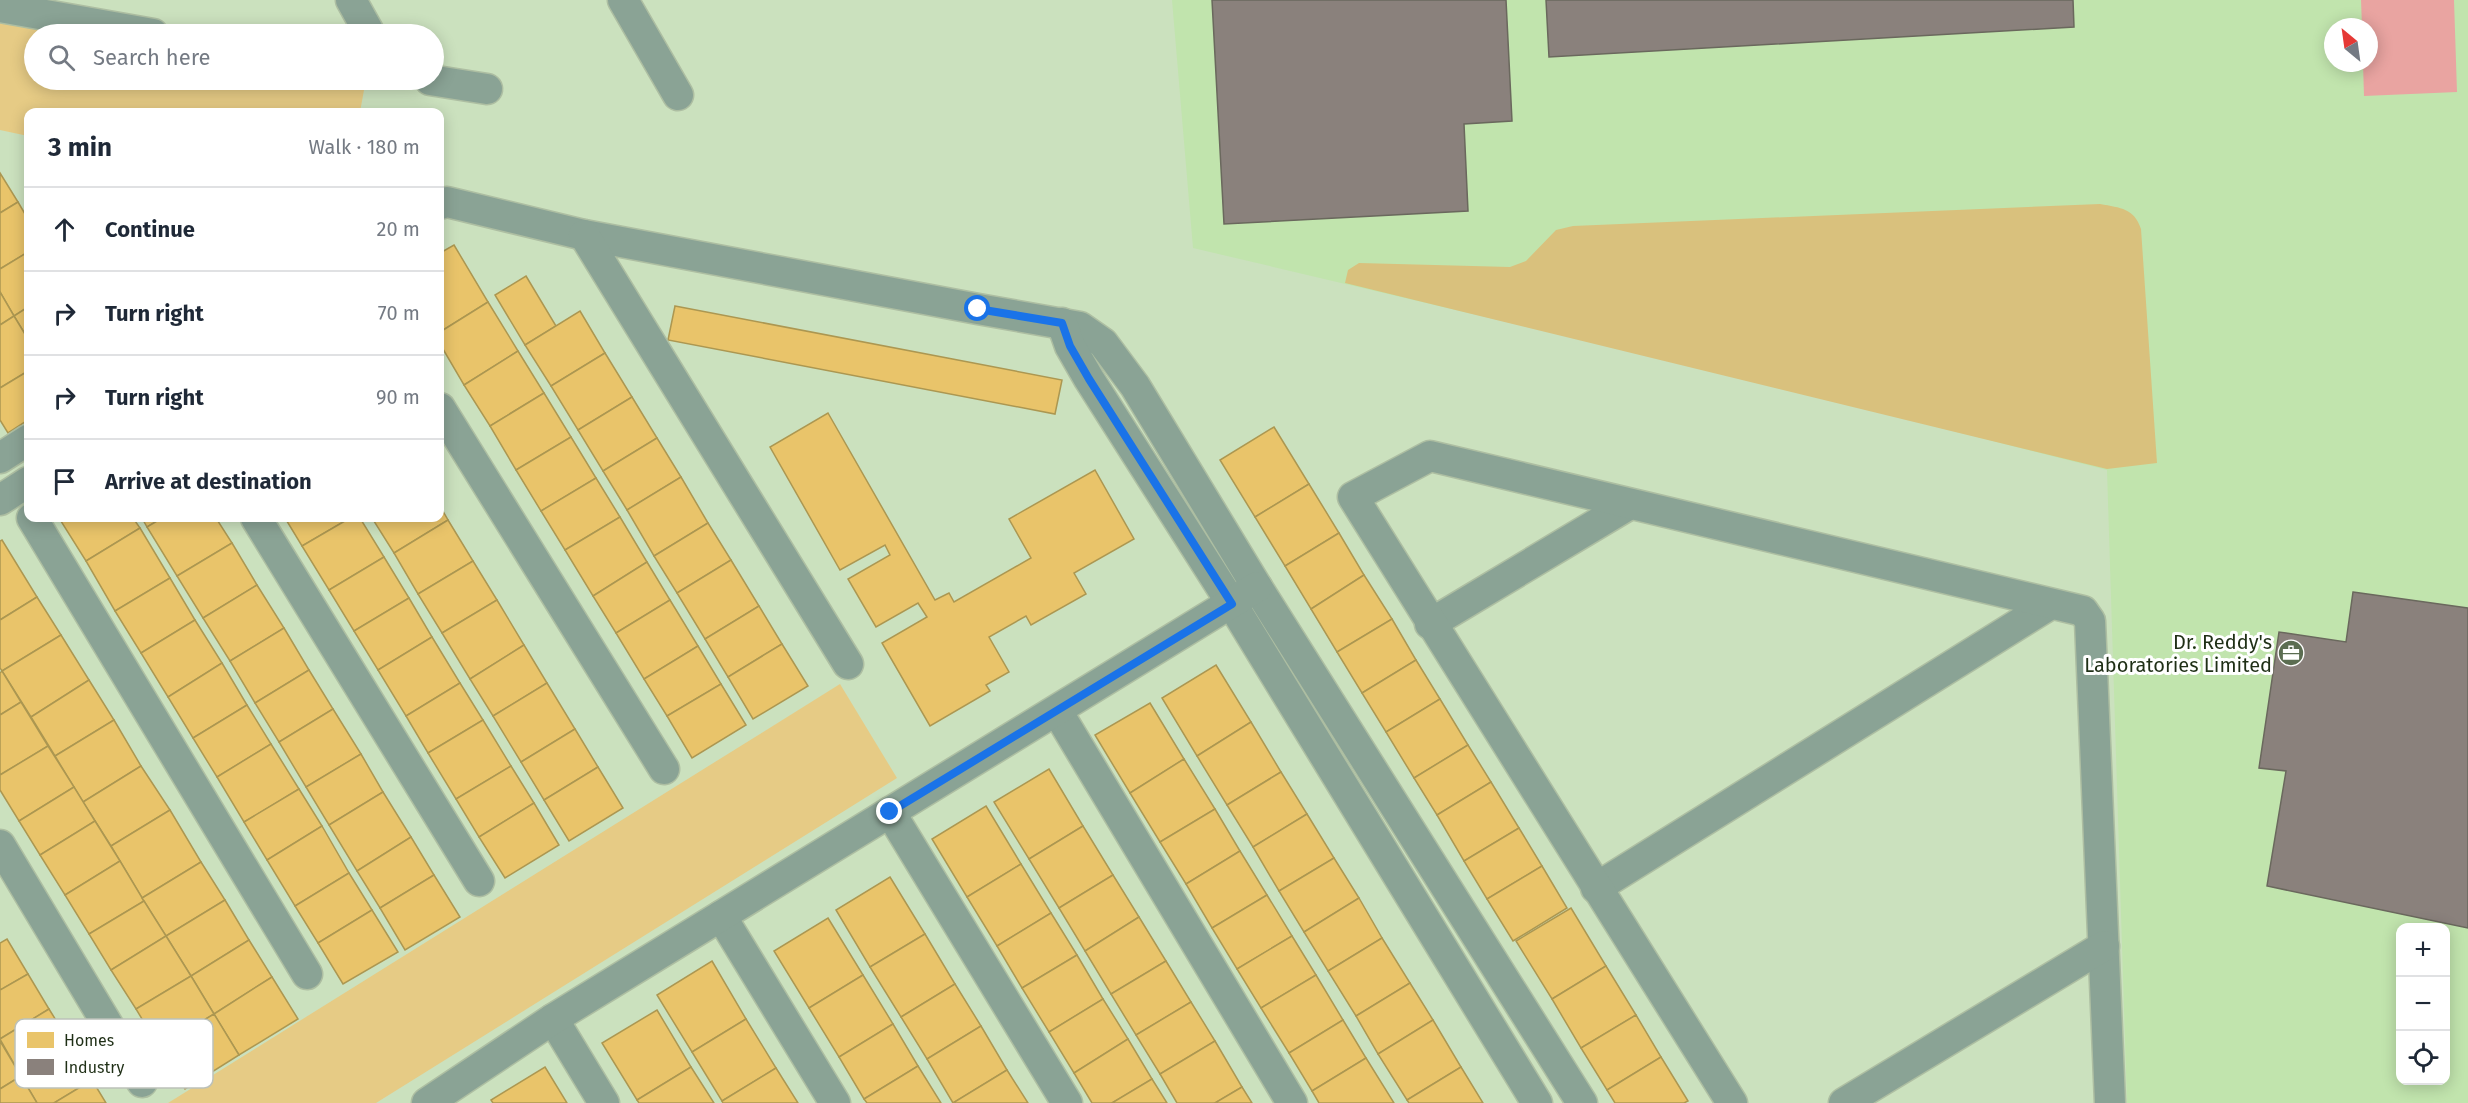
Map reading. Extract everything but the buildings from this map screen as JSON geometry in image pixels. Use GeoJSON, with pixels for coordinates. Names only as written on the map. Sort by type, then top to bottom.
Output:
{"type":"FeatureCollection","features":[{"type":"Feature","properties":{"kind":"street"},"geometry":{"type":"LineString","coordinates":[[351,0],[364,24]]}},
{"type":"Feature","properties":{"kind":"street"},"geometry":{"type":"LineString","coordinates":[[624,0],[678,95]]}},
{"type":"Feature","properties":{"kind":"street"},"geometry":{"type":"LineString","coordinates":[[0,7],[96,24]]}},
{"type":"Feature","properties":{"kind":"street"},"geometry":{"type":"LineString","coordinates":[[444,82],[488,89]]}},
{"type":"Feature","properties":{"kind":"street"},"geometry":{"type":"LineString","coordinates":[[444,206],[584,235],[1062,323],[1080,327],[1103,343],[1135,386],[1257,587],[1582,1103]]}},
{"type":"Feature","properties":{"kind":"street"},"geometry":{"type":"LineString","coordinates":[[584,235],[848,664]]}},
{"type":"Feature","properties":{"kind":"street"},"geometry":{"type":"LineString","coordinates":[[1062,323],[1070,346],[1089,379],[1232,604],[1537,1103]]}},
{"type":"Feature","properties":{"kind":"street"},"geometry":{"type":"LineString","coordinates":[[444,414],[664,769]]}},
{"type":"Feature","properties":{"kind":"street"},"geometry":{"type":"LineString","coordinates":[[0,458],[24,443]]}},
{"type":"Feature","properties":{"kind":"street"},"geometry":{"type":"LineString","coordinates":[[1732,1103],[1430,624],[1353,497],[1430,456],[2049,605],[2083,611],[2090,621],[2110,1103]]}},
{"type":"Feature","properties":{"kind":"street"},"geometry":{"type":"LineString","coordinates":[[1430,624],[1630,504]]}},
{"type":"Feature","properties":{"kind":"street"},"geometry":{"type":"LineString","coordinates":[[34,522],[307,974]]}},
{"type":"Feature","properties":{"kind":"street"},"geometry":{"type":"LineString","coordinates":[[258,522],[479,881]]}},
{"type":"Feature","properties":{"kind":"street"},"geometry":{"type":"LineString","coordinates":[[427,1103],[553,1019],[1257,587]]}},
{"type":"Feature","properties":{"kind":"street"},"geometry":{"type":"LineString","coordinates":[[1596,888],[2049,605]]}},
{"type":"Feature","properties":{"kind":"street"},"geometry":{"type":"LineString","coordinates":[[1057,711],[1292,1103]]}},
{"type":"Feature","properties":{"kind":"street"},"geometry":{"type":"LineString","coordinates":[[890,812],[1067,1103]]}},
{"type":"Feature","properties":{"kind":"street"},"geometry":{"type":"LineString","coordinates":[[0,845],[104,1019]]}},
{"type":"Feature","properties":{"kind":"street"},"geometry":{"type":"LineString","coordinates":[[722,916],[835,1103]]}},
{"type":"Feature","properties":{"kind":"street"},"geometry":{"type":"LineString","coordinates":[[1845,1103],[2104,946]]}},
{"type":"Feature","properties":{"kind":"street"},"geometry":{"type":"LineString","coordinates":[[553,1019],[604,1103]]}},
{"type":"Feature","properties":{"kind":"shaded area","name":"Dr. Reddy's Laboratories Limited"},"geometry":{"type":"Polygon","coordinates":[[[1172,0],[2468,0],[2468,1103],[2127,1103],[2107,470],[1745,378],[1193,248],[1172,0]]]}},
{"type":"Feature","properties":{"kind":"shaded area"},"geometry":{"type":"Polygon","coordinates":[[[2361,0],[2454,0],[2457,92],[2364,96],[2363,72],[2378,72],[2378,18],[2362,18],[2361,0]]]}},
{"type":"Feature","properties":{"kind":"shaded area"},"geometry":{"type":"Polygon","coordinates":[[[0,21],[24,25],[24,90],[364,90],[361,108],[24,108],[24,135],[0,130],[0,21]]]}},
{"type":"Feature","properties":{"kind":"shaded area"},"geometry":{"type":"Polygon","coordinates":[[[2100,204],[2126,210],[2135,217],[2141,229],[2157,463],[2107,469],[1345,283],[1348,270],[1359,263],[1510,267],[1526,261],[1556,230],[1573,226],[2100,204]]]}},
{"type":"Feature","properties":{"kind":"shaded area"},"geometry":{"type":"Polygon","coordinates":[[[840,684],[897,778],[376,1103],[168,1103],[192,1088],[213,1088],[213,1075],[840,684]]]}},
{"type":"Feature","properties":{"kind":"place","name":"Dr. Reddy's Laboratories Limited"},"geometry":{"type":"Point","coordinates":[2291,653]}},
{"type":"Feature","properties":{"kind":"route"},"geometry":{"type":"LineString","coordinates":[[890,812],[1232,604],[1089,379],[1070,346],[1062,323],[978,309]]}}]}
